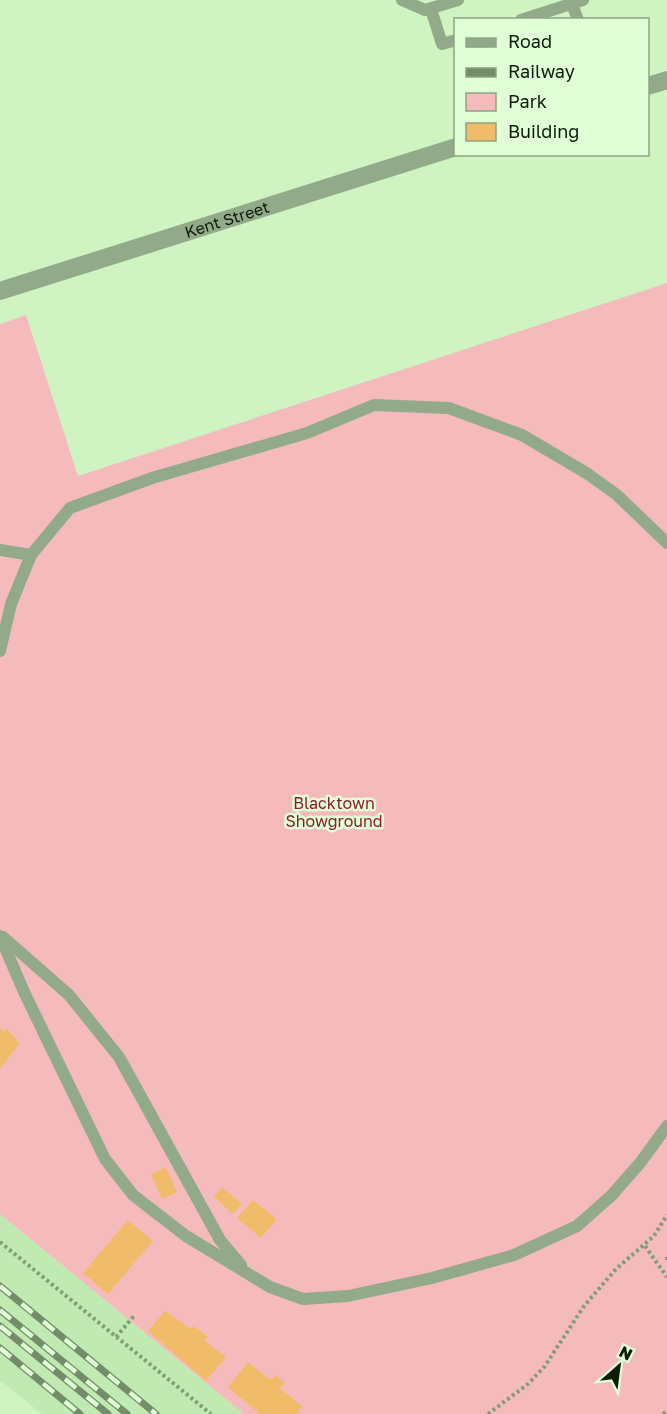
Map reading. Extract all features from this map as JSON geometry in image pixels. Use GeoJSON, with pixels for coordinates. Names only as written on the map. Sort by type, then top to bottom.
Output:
{"type":"FeatureCollection","features":[{"type":"Feature","properties":{"kind":"street"},"geometry":{"type":"LineString","coordinates":[[649,86],[667,80]]}},
{"type":"Feature","properties":{"kind":"street","name":"Kent Street"},"geometry":{"type":"LineString","coordinates":[[0,291],[454,148]]}},
{"type":"Feature","properties":{"kind":"lane"},"geometry":{"type":"LineString","coordinates":[[402,0],[422,9],[431,9],[458,0]]}},
{"type":"Feature","properties":{"kind":"lane"},"geometry":{"type":"LineString","coordinates":[[527,18],[578,2],[578,18]]}},
{"type":"Feature","properties":{"kind":"lane"},"geometry":{"type":"LineString","coordinates":[[431,9],[442,44],[454,41]]}},
{"type":"Feature","properties":{"kind":"lane"},"geometry":{"type":"LineString","coordinates":[[0,651],[11,604],[32,555],[70,508],[152,478],[307,433],[374,405],[449,408],[522,435],[588,474],[617,495],[666,544]]}},
{"type":"Feature","properties":{"kind":"lane"},"geometry":{"type":"LineString","coordinates":[[0,550],[32,555]]}},
{"type":"Feature","properties":{"kind":"lane"},"geometry":{"type":"LineString","coordinates":[[0,935],[69,995],[119,1057],[220,1240],[249,1274]]}},
{"type":"Feature","properties":{"kind":"lane"},"geometry":{"type":"LineString","coordinates":[[0,935],[25,994],[105,1159],[133,1195],[186,1236],[270,1287],[303,1299],[348,1296],[432,1278],[514,1255],[577,1226],[611,1196],[640,1163],[667,1126]]}},
{"type":"Feature","properties":{"kind":"path"},"geometry":{"type":"LineString","coordinates":[[488,1414],[534,1377],[556,1351],[596,1292],[616,1269],[645,1246],[667,1215]]}},
{"type":"Feature","properties":{"kind":"path"},"geometry":{"type":"LineString","coordinates":[[0,1242],[211,1414]]}},
{"type":"Feature","properties":{"kind":"path"},"geometry":{"type":"LineString","coordinates":[[645,1246],[667,1277]]}},
{"type":"Feature","properties":{"kind":"path"},"geometry":{"type":"LineString","coordinates":[[116,1337],[134,1316]]}},
{"type":"Feature","properties":{"kind":"path"},"geometry":{"type":"LineString","coordinates":[[663,1414],[667,1411]]}},
{"type":"Feature","properties":{"kind":"shaded area"},"geometry":{"type":"Polygon","coordinates":[[[0,1214],[244,1414],[42,1414],[0,1380],[0,1214]]]}},
{"type":"Feature","properties":{"kind":"green space","name":"Blacktown Showground"},"geometry":{"type":"Polygon","coordinates":[[[667,283],[667,1414],[244,1414],[0,1214],[0,324],[26,315],[78,476],[667,283]]]}},
{"type":"Feature","properties":{"kind":"building"},"geometry":{"type":"Polygon","coordinates":[[[0,1028],[5,1032],[7,1029],[20,1043],[0,1069],[0,1028]]]}},
{"type":"Feature","properties":{"kind":"building"},"geometry":{"type":"Polygon","coordinates":[[[166,1167],[177,1192],[162,1199],[151,1174],[166,1167]]]}},
{"type":"Feature","properties":{"kind":"building"},"geometry":{"type":"Polygon","coordinates":[[[222,1187],[242,1204],[233,1214],[214,1197],[222,1187]]]}},
{"type":"Feature","properties":{"kind":"building"},"geometry":{"type":"Polygon","coordinates":[[[253,1200],[277,1219],[261,1238],[237,1218],[253,1200]]]}},
{"type":"Feature","properties":{"kind":"building"},"geometry":{"type":"Polygon","coordinates":[[[128,1220],[153,1241],[108,1294],[83,1273],[128,1220]]]}},
{"type":"Feature","properties":{"kind":"building"},"geometry":{"type":"Polygon","coordinates":[[[165,1311],[191,1329],[194,1326],[208,1337],[205,1341],[226,1357],[206,1381],[148,1331],[165,1311]]]}},
{"type":"Feature","properties":{"kind":"building"},"geometry":{"type":"Polygon","coordinates":[[[248,1362],[271,1380],[275,1375],[285,1383],[280,1388],[302,1406],[296,1414],[260,1414],[228,1387],[248,1362]]]}},
{"type":"Feature","properties":{"kind":"railway"},"geometry":{"type":"LineString","coordinates":[[0,1286],[156,1414]]}},
{"type":"Feature","properties":{"kind":"railway"},"geometry":{"type":"LineString","coordinates":[[0,1310],[127,1414]]}},
{"type":"Feature","properties":{"kind":"railway"},"geometry":{"type":"LineString","coordinates":[[0,1326],[108,1414]]}},
{"type":"Feature","properties":{"kind":"railway"},"geometry":{"type":"LineString","coordinates":[[0,1348],[80,1414]]}}]}
